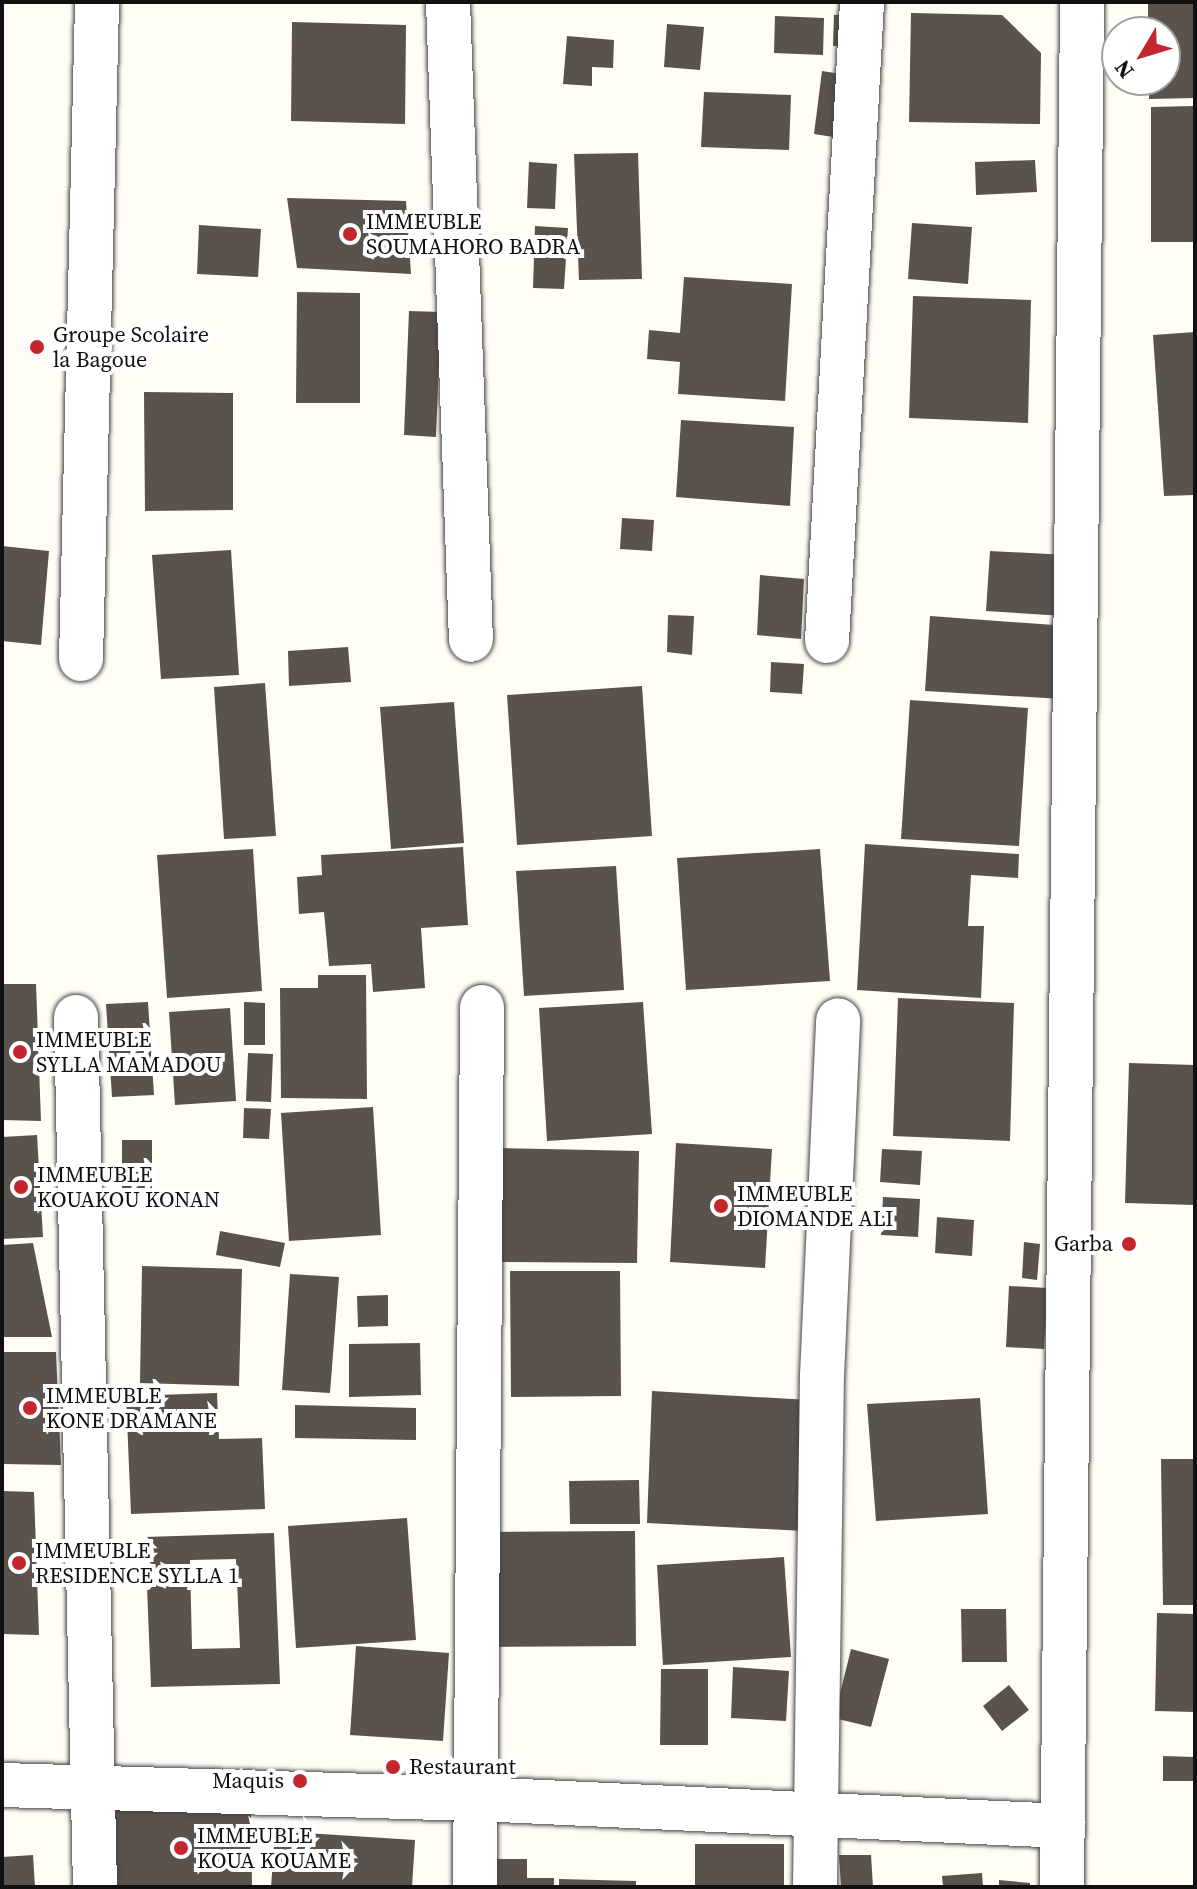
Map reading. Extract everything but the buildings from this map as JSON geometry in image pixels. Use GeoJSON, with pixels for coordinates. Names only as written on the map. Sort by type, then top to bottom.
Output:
{"type":"FeatureCollection","features":[{"type":"Feature","properties":{"kind":"street"},"geometry":{"type":"LineString","coordinates":[[81,659],[97,2]]}},
{"type":"Feature","properties":{"kind":"street"},"geometry":{"type":"LineString","coordinates":[[448,2],[471,640]]}},
{"type":"Feature","properties":{"kind":"street"},"geometry":{"type":"LineString","coordinates":[[827,641],[862,2]]}},
{"type":"Feature","properties":{"kind":"street"},"geometry":{"type":"LineString","coordinates":[[1062,1887],[1082,2]]}},
{"type":"Feature","properties":{"kind":"street"},"geometry":{"type":"LineString","coordinates":[[475,1887],[482,1007]]}},
{"type":"Feature","properties":{"kind":"street"},"geometry":{"type":"LineString","coordinates":[[76,1017],[95,1887]]}},
{"type":"Feature","properties":{"kind":"street"},"geometry":{"type":"LineString","coordinates":[[815,1887],[822,1376],[838,1020]]}},
{"type":"Feature","properties":{"kind":"street"},"geometry":{"type":"LineString","coordinates":[[2,1785],[478,1799],[1063,1826]]}},
{"type":"Feature","properties":{"kind":"place","name":"IMMEUBLE SOUMAHORO BADRA"},"geometry":{"type":"Point","coordinates":[350,234]}},
{"type":"Feature","properties":{"kind":"place","name":"Groupe Scolaire la Bagoue"},"geometry":{"type":"Point","coordinates":[37,347]}},
{"type":"Feature","properties":{"kind":"place","name":"IMMEUBLE SYLLA MAMADOU"},"geometry":{"type":"Point","coordinates":[20,1052]}},
{"type":"Feature","properties":{"kind":"place","name":"IMMEUBLE KOUAKOU KONAN"},"geometry":{"type":"Point","coordinates":[21,1187]}},
{"type":"Feature","properties":{"kind":"place","name":"IMMEUBLE DIOMANDE ALI"},"geometry":{"type":"Point","coordinates":[721,1206]}},
{"type":"Feature","properties":{"kind":"place","name":"Garba"},"geometry":{"type":"Point","coordinates":[1129,1244]}},
{"type":"Feature","properties":{"kind":"place","name":"IMMEUBLE KONE DRAMANE"},"geometry":{"type":"Point","coordinates":[30,1408]}},
{"type":"Feature","properties":{"kind":"place","name":"IMMEUBLE RESIDENCE SYLLA 1"},"geometry":{"type":"Point","coordinates":[19,1563]}},
{"type":"Feature","properties":{"kind":"place","name":"Restaurant"},"geometry":{"type":"Point","coordinates":[393,1767]}},
{"type":"Feature","properties":{"kind":"place","name":"Maquis"},"geometry":{"type":"Point","coordinates":[300,1781]}},
{"type":"Feature","properties":{"kind":"place","name":"IMMEUBLE KOUA KOUAME"},"geometry":{"type":"Point","coordinates":[181,1848]}}]}
